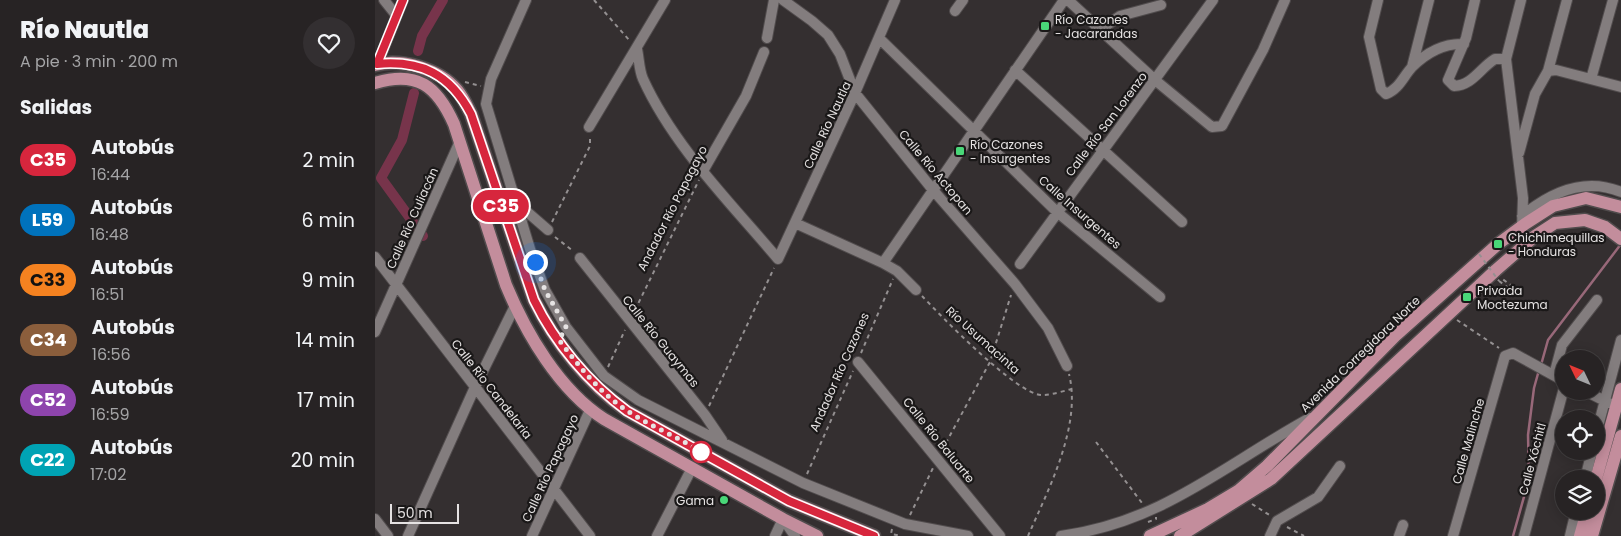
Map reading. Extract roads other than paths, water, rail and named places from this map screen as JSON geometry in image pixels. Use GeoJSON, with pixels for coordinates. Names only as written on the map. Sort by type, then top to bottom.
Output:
{"type":"FeatureCollection","features":[{"type":"Feature","properties":{"kind":"main road"},"geometry":{"type":"LineString","coordinates":[[376,65],[396,62],[422,68],[443,78],[463,97],[471,114],[528,287],[540,312],[583,372],[611,399],[627,411],[789,501],[874,536]]}},
{"type":"Feature","properties":{"kind":"main road"},"geometry":{"type":"LineString","coordinates":[[375,84],[396,77],[416,81],[430,88],[447,109],[460,141],[505,285],[545,357],[581,402],[590,410],[783,520],[817,536]]}},
{"type":"Feature","properties":{"kind":"main road","name":"Avenida Corregidora Norte"},"geometry":{"type":"LineString","coordinates":[[1150,536],[1208,509],[1237,491],[1267,466],[1395,336],[1477,259],[1522,221],[1553,206],[1586,198],[1621,207]]}},
{"type":"Feature","properties":{"kind":"main road"},"geometry":{"type":"LineString","coordinates":[[1180,536],[1271,479],[1448,315],[1496,279],[1535,236],[1555,223],[1585,220],[1605,226],[1621,239]]}},
{"type":"Feature","properties":{"kind":"main road"},"geometry":{"type":"LineString","coordinates":[[1477,259],[1496,279]]}},
{"type":"Feature","properties":{"kind":"main road"},"geometry":{"type":"LineString","coordinates":[[1598,470],[1611,403],[1621,389]]}},
{"type":"Feature","properties":{"kind":"main road"},"geometry":{"type":"LineString","coordinates":[[1592,536],[1621,436]]}},
{"type":"Feature","properties":{"kind":"main road"},"geometry":{"type":"LineString","coordinates":[[1580,536],[1584,520]]}},
{"type":"Feature","properties":{"kind":"street"},"geometry":{"type":"LineString","coordinates":[[384,0],[396,15]]}},
{"type":"Feature","properties":{"kind":"street"},"geometry":{"type":"LineString","coordinates":[[376,65],[403,0]]}},
{"type":"Feature","properties":{"kind":"street"},"geometry":{"type":"LineString","coordinates":[[526,0],[488,88],[486,104],[518,204],[530,249],[545,290],[566,327],[604,376],[637,400],[803,483],[905,524],[968,536]]}},
{"type":"Feature","properties":{"kind":"street"},"geometry":{"type":"LineString","coordinates":[[589,127],[665,0]]}},
{"type":"Feature","properties":{"kind":"street"},"geometry":{"type":"LineString","coordinates":[[767,38],[774,0]]}},
{"type":"Feature","properties":{"kind":"street","name":"Calle Río Actopan"},"geometry":{"type":"LineString","coordinates":[[783,0],[812,21],[828,36],[840,54],[855,93],[933,190],[1015,284],[1048,328],[1067,366]]}},
{"type":"Feature","properties":{"kind":"street","name":"Calle Río Nautla"},"geometry":{"type":"LineString","coordinates":[[703,171],[778,259],[855,93],[895,0]]}},
{"type":"Feature","properties":{"kind":"street"},"geometry":{"type":"LineString","coordinates":[[955,11],[963,0]]}},
{"type":"Feature","properties":{"kind":"street"},"geometry":{"type":"LineString","coordinates":[[883,262],[1064,0]]}},
{"type":"Feature","properties":{"kind":"street"},"geometry":{"type":"LineString","coordinates":[[1068,0],[1155,80],[1213,127],[1222,126],[1263,50],[1285,0]]}},
{"type":"Feature","properties":{"kind":"street","name":"Calle Río San Lorenzo"},"geometry":{"type":"LineString","coordinates":[[1020,264],[1213,0]]}},
{"type":"Feature","properties":{"kind":"street"},"geometry":{"type":"LineString","coordinates":[[1378,0],[1369,37],[1381,89],[1386,94],[1394,91],[1412,67],[1441,45],[1463,44]]}},
{"type":"Feature","properties":{"kind":"street"},"geometry":{"type":"LineString","coordinates":[[1412,67],[1429,0]]}},
{"type":"Feature","properties":{"kind":"street"},"geometry":{"type":"LineString","coordinates":[[1475,0],[1463,44],[1448,80],[1454,86],[1470,82],[1495,59],[1506,59]]}},
{"type":"Feature","properties":{"kind":"street"},"geometry":{"type":"LineString","coordinates":[[1521,0],[1506,59],[1523,198],[1522,221]]}},
{"type":"Feature","properties":{"kind":"street"},"geometry":{"type":"LineString","coordinates":[[1518,158],[1535,94],[1548,71],[1567,0]]}},
{"type":"Feature","properties":{"kind":"street"},"geometry":{"type":"LineString","coordinates":[[1591,79],[1613,0]]}},
{"type":"Feature","properties":{"kind":"street"},"geometry":{"type":"LineString","coordinates":[[1100,30],[1119,16],[1161,5]]}},
{"type":"Feature","properties":{"kind":"street","name":"Calle Insurgentes"},"geometry":{"type":"LineString","coordinates":[[879,38],[1057,212],[1160,297]]}},
{"type":"Feature","properties":{"kind":"street"},"geometry":{"type":"LineString","coordinates":[[637,49],[642,77],[651,94],[671,127],[703,171]]}},
{"type":"Feature","properties":{"kind":"street","name":"Andador Río Papagayo"},"geometry":{"type":"LineString","coordinates":[[703,171],[746,96],[764,52]]}},
{"type":"Feature","properties":{"kind":"street"},"geometry":{"type":"LineString","coordinates":[[1015,70],[1103,148],[1182,222]]}},
{"type":"Feature","properties":{"kind":"street"},"geometry":{"type":"LineString","coordinates":[[1548,71],[1621,87]]}},
{"type":"Feature","properties":{"kind":"street","name":"Calle Río Culiacán"},"geometry":{"type":"LineString","coordinates":[[375,332],[460,141]]}},
{"type":"Feature","properties":{"kind":"street"},"geometry":{"type":"LineString","coordinates":[[1522,221],[1538,202],[1565,190],[1590,185],[1621,192]]}},
{"type":"Feature","properties":{"kind":"street"},"geometry":{"type":"LineString","coordinates":[[518,204],[547,230]]}},
{"type":"Feature","properties":{"kind":"street"},"geometry":{"type":"LineString","coordinates":[[795,223],[883,262],[897,271],[917,290]]}},
{"type":"Feature","properties":{"kind":"street","name":"Calle Río Candelaria"},"geometry":{"type":"LineString","coordinates":[[375,257],[590,536]]}},
{"type":"Feature","properties":{"kind":"street","name":"Calle Río Guaymas"},"geometry":{"type":"LineString","coordinates":[[580,258],[705,414],[722,441]]}},
{"type":"Feature","properties":{"kind":"street"},"geometry":{"type":"LineString","coordinates":[[528,287],[545,290]]}},
{"type":"Feature","properties":{"kind":"street"},"geometry":{"type":"LineString","coordinates":[[1555,376],[1552,374],[1562,345],[1597,300]]}},
{"type":"Feature","properties":{"kind":"street"},"geometry":{"type":"LineString","coordinates":[[408,536],[475,388],[515,306]]}},
{"type":"Feature","properties":{"kind":"street"},"geometry":{"type":"LineString","coordinates":[[559,340],[566,327]]}},
{"type":"Feature","properties":{"kind":"street"},"geometry":{"type":"LineString","coordinates":[[1605,415],[1611,403],[1621,340]]}},
{"type":"Feature","properties":{"kind":"street","name":"Calle Malinche"},"geometry":{"type":"LineString","coordinates":[[1453,536],[1505,356],[1507,353],[1513,353],[1552,374]]}},
{"type":"Feature","properties":{"kind":"street","name":"Calle Río Baluarte"},"geometry":{"type":"LineString","coordinates":[[858,362],[1000,536]]}},
{"type":"Feature","properties":{"kind":"street","name":"Calle Xóchitl"},"geometry":{"type":"LineString","coordinates":[[1524,536],[1561,400]]}},
{"type":"Feature","properties":{"kind":"street"},"geometry":{"type":"LineString","coordinates":[[1604,400],[1611,403]]}},
{"type":"Feature","properties":{"kind":"street","name":"Calle Río Papagayo"},"geometry":{"type":"LineString","coordinates":[[532,536],[590,410]]}},
{"type":"Feature","properties":{"kind":"street"},"geometry":{"type":"LineString","coordinates":[[1061,536],[1108,527],[1149,512],[1209,481],[1274,438],[1318,414]]}},
{"type":"Feature","properties":{"kind":"street"},"geometry":{"type":"LineString","coordinates":[[1270,536],[1277,521],[1318,497],[1339,466]]}},
{"type":"Feature","properties":{"kind":"street"},"geometry":{"type":"LineString","coordinates":[[657,536],[692,468]]}},
{"type":"Feature","properties":{"kind":"street"},"geometry":{"type":"LineString","coordinates":[[375,519],[388,536]]}},
{"type":"Feature","properties":{"kind":"street"},"geometry":{"type":"LineString","coordinates":[[775,536],[783,520],[795,536]]}},
{"type":"Feature","properties":{"kind":"street"},"geometry":{"type":"LineString","coordinates":[[1570,536],[1574,520]]}},
{"type":"Feature","properties":{"kind":"street"},"geometry":{"type":"LineString","coordinates":[[1399,536],[1403,525]]}},
{"type":"Feature","properties":{"kind":"waterway"},"geometry":{"type":"LineString","coordinates":[[418,51],[422,36],[443,0]]}},
{"type":"Feature","properties":{"kind":"waterway"},"geometry":{"type":"LineString","coordinates":[[414,93],[402,140],[381,178],[423,236]]}},
{"type":"Feature","properties":{"kind":"waterway"},"geometry":{"type":"LineString","coordinates":[[1541,365],[1548,340],[1621,244]]}},
{"type":"Feature","properties":{"kind":"waterway"},"geometry":{"type":"LineString","coordinates":[[1513,536],[1529,479],[1528,435],[1534,388],[1539,370]]}},
{"type":"Feature","properties":{"kind":"place","name":"Río Cazones - Jacarandas"},"geometry":{"type":"Point","coordinates":[1045,26]}},
{"type":"Feature","properties":{"kind":"place","name":"Río Cazones - Insurgentes"},"geometry":{"type":"Point","coordinates":[960,151]}},
{"type":"Feature","properties":{"kind":"place","name":"Chichimequillas - Honduras"},"geometry":{"type":"Point","coordinates":[1498,244]}},
{"type":"Feature","properties":{"kind":"place","name":"Privada Moctezuma"},"geometry":{"type":"Point","coordinates":[1467,297]}},
{"type":"Feature","properties":{"kind":"place","name":"Gama"},"geometry":{"type":"Point","coordinates":[724,500]}}]}
